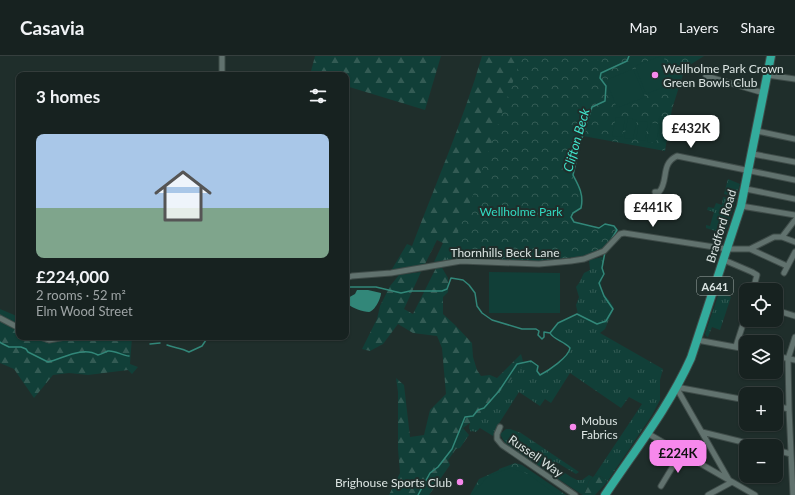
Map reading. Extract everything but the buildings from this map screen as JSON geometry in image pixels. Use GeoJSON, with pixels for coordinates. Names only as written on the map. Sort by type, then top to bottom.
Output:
{"type":"FeatureCollection","features":[{"type":"Feature","properties":{"kind":"main road","name":"Bradford Road"},"geometry":{"type":"LineString","coordinates":[[605,495],[676,387],[691,358],[746,189],[771,56]]}},
{"type":"Feature","properties":{"kind":"street"},"geometry":{"type":"LineString","coordinates":[[222,56],[222,72]]}},
{"type":"Feature","properties":{"kind":"street"},"geometry":{"type":"LineString","coordinates":[[767,75],[795,80]]}},
{"type":"Feature","properties":{"kind":"street"},"geometry":{"type":"LineString","coordinates":[[706,76],[764,93]]}},
{"type":"Feature","properties":{"kind":"street"},"geometry":{"type":"LineString","coordinates":[[757,131],[795,139]]}},
{"type":"Feature","properties":{"kind":"street"},"geometry":{"type":"LineString","coordinates":[[753,154],[795,162]]}},
{"type":"Feature","properties":{"kind":"street"},"geometry":{"type":"LineString","coordinates":[[654,192],[659,192],[662,188],[667,164],[671,159],[677,156],[795,180]]}},
{"type":"Feature","properties":{"kind":"street"},"geometry":{"type":"LineString","coordinates":[[746,189],[795,199]]}},
{"type":"Feature","properties":{"kind":"street"},"geometry":{"type":"LineString","coordinates":[[741,206],[795,215]]}},
{"type":"Feature","properties":{"kind":"street"},"geometry":{"type":"LineString","coordinates":[[782,237],[795,220]]}},
{"type":"Feature","properties":{"kind":"street","name":"Thornhills Beck Lane"},"geometry":{"type":"LineString","coordinates":[[349,277],[391,273],[461,261],[539,264],[571,262],[587,258],[604,251],[620,234],[624,233],[727,249]]}},
{"type":"Feature","properties":{"kind":"street"},"geometry":{"type":"LineString","coordinates":[[750,249],[774,237],[782,237],[795,242]]}},
{"type":"Feature","properties":{"kind":"street"},"geometry":{"type":"LineString","coordinates":[[727,249],[750,249],[787,266]]}},
{"type":"Feature","properties":{"kind":"street"},"geometry":{"type":"LineString","coordinates":[[784,273],[795,252]]}},
{"type":"Feature","properties":{"kind":"street"},"geometry":{"type":"LineString","coordinates":[[724,260],[757,275],[755,283]]}},
{"type":"Feature","properties":{"kind":"street"},"geometry":{"type":"LineString","coordinates":[[783,312],[795,316]]}},
{"type":"Feature","properties":{"kind":"street"},"geometry":{"type":"LineString","coordinates":[[0,318],[16,326]]}},
{"type":"Feature","properties":{"kind":"street"},"geometry":{"type":"LineString","coordinates":[[736,346],[742,327]]}},
{"type":"Feature","properties":{"kind":"street"},"geometry":{"type":"LineString","coordinates":[[793,495],[788,358],[795,337]]}},
{"type":"Feature","properties":{"kind":"street"},"geometry":{"type":"LineString","coordinates":[[697,340],[739,347]]}},
{"type":"Feature","properties":{"kind":"street"},"geometry":{"type":"LineString","coordinates":[[783,357],[795,360]]}},
{"type":"Feature","properties":{"kind":"street"},"geometry":{"type":"LineString","coordinates":[[676,387],[739,399]]}},
{"type":"Feature","properties":{"kind":"street"},"geometry":{"type":"LineString","coordinates":[[676,387],[731,481]]}},
{"type":"Feature","properties":{"kind":"street"},"geometry":{"type":"LineString","coordinates":[[783,408],[789,409]]}},
{"type":"Feature","properties":{"kind":"street","name":"Russell Way"},"geometry":{"type":"LineString","coordinates":[[500,427],[497,434],[497,439],[502,445],[575,495]]}},
{"type":"Feature","properties":{"kind":"street"},"geometry":{"type":"LineString","coordinates":[[702,432],[739,441]]}},
{"type":"Feature","properties":{"kind":"street"},"geometry":{"type":"LineString","coordinates":[[647,433],[755,495]]}},
{"type":"Feature","properties":{"kind":"street"},"geometry":{"type":"LineString","coordinates":[[783,452],[791,454]]}},
{"type":"Feature","properties":{"kind":"street"},"geometry":{"type":"LineString","coordinates":[[661,486],[681,453]]}},
{"type":"Feature","properties":{"kind":"street"},"geometry":{"type":"LineString","coordinates":[[708,495],[731,481]]}},
{"type":"Feature","properties":{"kind":"green space"},"geometry":{"type":"Polygon","coordinates":[[[315,56],[441,56],[425,110],[349,87],[349,72],[311,72],[315,56]]]}},
{"type":"Feature","properties":{"kind":"green space"},"geometry":{"type":"Polygon","coordinates":[[[482,56],[568,56],[535,262],[461,258],[434,262],[443,243],[437,240],[425,264],[394,272],[392,269],[407,244],[412,246],[458,128],[482,56]]]}},
{"type":"Feature","properties":{"kind":"green space","name":"Wellholme Park"},"geometry":{"type":"Polygon","coordinates":[[[522,56],[704,56],[685,68],[672,109],[665,151],[583,136],[573,175],[580,191],[582,203],[581,208],[573,213],[571,217],[574,222],[598,228],[605,224],[614,226],[617,230],[608,246],[591,255],[535,262],[461,258],[446,261],[472,198],[522,56]]]}},
{"type":"Feature","properties":{"kind":"green space","name":"Wellholme Park Crown Green Bowls Club"},"geometry":{"type":"Polygon","coordinates":[[[663,56],[674,83],[646,94],[635,66],[663,56]]]}},
{"type":"Feature","properties":{"kind":"green space","name":"Wellholme Park Crown Green Bowls Club"},"geometry":{"type":"Polygon","coordinates":[[[633,69],[645,97],[617,108],[606,80],[633,69]]]}},
{"type":"Feature","properties":{"kind":"green space"},"geometry":{"type":"Polygon","coordinates":[[[616,117],[625,118],[622,137],[612,136],[616,117]]]}},
{"type":"Feature","properties":{"kind":"green space"},"geometry":{"type":"Polygon","coordinates":[[[628,118],[637,120],[633,139],[624,138],[628,118]]]}},
{"type":"Feature","properties":{"kind":"green space"},"geometry":{"type":"Polygon","coordinates":[[[639,121],[648,122],[645,141],[636,140],[639,121]]]}},
{"type":"Feature","properties":{"kind":"green space"},"geometry":{"type":"Polygon","coordinates":[[[651,123],[660,124],[656,143],[647,142],[651,123]]]}},
{"type":"Feature","properties":{"kind":"green space"},"geometry":{"type":"Polygon","coordinates":[[[728,179],[740,184],[736,197],[724,194],[728,179]]]}},
{"type":"Feature","properties":{"kind":"green space"},"geometry":{"type":"Polygon","coordinates":[[[723,197],[736,200],[725,234],[706,228],[706,225],[710,226],[714,212],[707,210],[708,207],[714,208],[716,203],[722,205],[723,197]]]}},
{"type":"Feature","properties":{"kind":"green space"},"geometry":{"type":"Polygon","coordinates":[[[602,257],[604,259],[602,268],[604,273],[601,285],[603,292],[614,308],[605,329],[600,333],[663,369],[660,380],[660,400],[652,415],[607,482],[601,477],[594,476],[642,404],[629,397],[621,408],[570,373],[551,403],[545,399],[540,406],[519,392],[498,425],[493,436],[480,428],[476,432],[471,432],[469,428],[470,422],[523,362],[531,361],[538,366],[537,371],[540,375],[553,367],[569,352],[570,348],[550,333],[558,323],[578,315],[576,305],[579,297],[576,287],[584,273],[590,270],[589,260],[602,257]]]}},
{"type":"Feature","properties":{"kind":"green space"},"geometry":{"type":"Polygon","coordinates":[[[437,266],[441,266],[448,278],[448,292],[443,297],[443,314],[472,343],[473,357],[477,370],[481,376],[490,375],[497,378],[521,354],[524,365],[474,420],[463,428],[469,435],[460,448],[456,449],[448,460],[450,465],[429,495],[389,495],[400,473],[398,449],[398,392],[396,378],[404,385],[410,437],[424,435],[430,410],[446,394],[442,348],[437,336],[413,333],[398,324],[383,344],[370,351],[362,349],[377,319],[380,306],[390,286],[399,275],[421,272],[404,309],[413,314],[437,266]]]}},
{"type":"Feature","properties":{"kind":"green space"},"geometry":{"type":"Polygon","coordinates":[[[489,272],[560,273],[560,313],[489,313],[489,272]]]}},
{"type":"Feature","properties":{"kind":"green space"},"geometry":{"type":"Polygon","coordinates":[[[719,293],[731,297],[720,330],[712,327],[708,337],[705,334],[719,293]]]}},
{"type":"Feature","properties":{"kind":"green space"},"geometry":{"type":"Polygon","coordinates":[[[0,309],[16,316],[16,340],[132,340],[130,364],[138,367],[132,374],[128,370],[88,375],[69,373],[53,375],[34,398],[14,369],[0,363],[0,309]]]}},
{"type":"Feature","properties":{"kind":"green space"},"geometry":{"type":"Polygon","coordinates":[[[506,429],[521,433],[579,472],[576,474],[556,462],[544,469],[540,467],[505,443],[500,434],[506,429]]]}},
{"type":"Feature","properties":{"kind":"green space"},"geometry":{"type":"Polygon","coordinates":[[[515,463],[522,465],[566,495],[470,495],[479,479],[515,463]]]}},
{"type":"Feature","properties":{"kind":"green space"},"geometry":{"type":"Polygon","coordinates":[[[510,468],[528,474],[557,495],[472,495],[488,476],[510,468]]]}},
{"type":"Feature","properties":{"kind":"green space"},"geometry":{"type":"Polygon","coordinates":[[[556,468],[577,480],[582,480],[589,475],[593,477],[589,481],[585,493],[581,494],[554,476],[553,474],[556,468]]]}},
{"type":"Feature","properties":{"kind":"green space"},"geometry":{"type":"Polygon","coordinates":[[[594,476],[601,477],[607,482],[595,495],[581,494],[585,493],[589,481],[594,476]]]}},
{"type":"Feature","properties":{"kind":"shaded area"},"geometry":{"type":"Polygon","coordinates":[[[357,290],[368,290],[381,293],[377,304],[369,312],[361,311],[349,305],[349,297],[355,294],[357,290]]]}},
{"type":"Feature","properties":{"kind":"waterway","name":"Clifton Beck"},"geometry":{"type":"LineString","coordinates":[[611,240],[617,230],[614,226],[605,224],[599,228],[574,222],[571,217],[573,213],[581,208],[582,203],[580,191],[573,175],[580,144],[592,107],[605,101],[606,86],[600,78],[601,73],[627,61],[629,56]]}},
{"type":"Feature","properties":{"kind":"waterway","name":"Clifton Beck"},"geometry":{"type":"LineString","coordinates":[[418,495],[430,473],[438,467],[452,449],[465,417],[473,416],[478,410],[484,408],[499,391],[517,364],[531,361],[538,366],[537,371],[540,375],[553,367],[569,352],[570,348],[550,333],[558,323],[577,314],[597,324],[606,321],[613,309],[604,296],[599,283],[604,274],[602,268],[605,252]]}},
{"type":"Feature","properties":{"kind":"waterway"},"geometry":{"type":"LineString","coordinates":[[349,288],[376,287],[401,293],[410,291],[442,291],[447,289],[451,278],[463,280],[475,293],[477,306],[482,313],[492,320],[522,329],[536,329],[539,331],[538,335],[542,339],[544,337],[544,332],[550,333]]}},
{"type":"Feature","properties":{"kind":"waterway"},"geometry":{"type":"LineString","coordinates":[[167,345],[189,352],[202,346],[206,340]]}},
{"type":"Feature","properties":{"kind":"waterway"},"geometry":{"type":"LineString","coordinates":[[0,342],[9,347],[21,347],[26,349],[28,352],[48,362],[79,352],[98,355],[111,351],[129,356]]}},
{"type":"Feature","properties":{"kind":"waterway"},"geometry":{"type":"LineString","coordinates":[[150,344],[160,343]]}},
{"type":"Feature","properties":{"kind":"place","name":"Wellholme Park Crown Green Bowls Club"},"geometry":{"type":"Point","coordinates":[655,75]}},
{"type":"Feature","properties":{"kind":"place","name":"Mobus Fabrics"},"geometry":{"type":"Point","coordinates":[573,427]}},
{"type":"Feature","properties":{"kind":"place","name":"Brighouse Sports Club"},"geometry":{"type":"Point","coordinates":[460,482]}}]}
